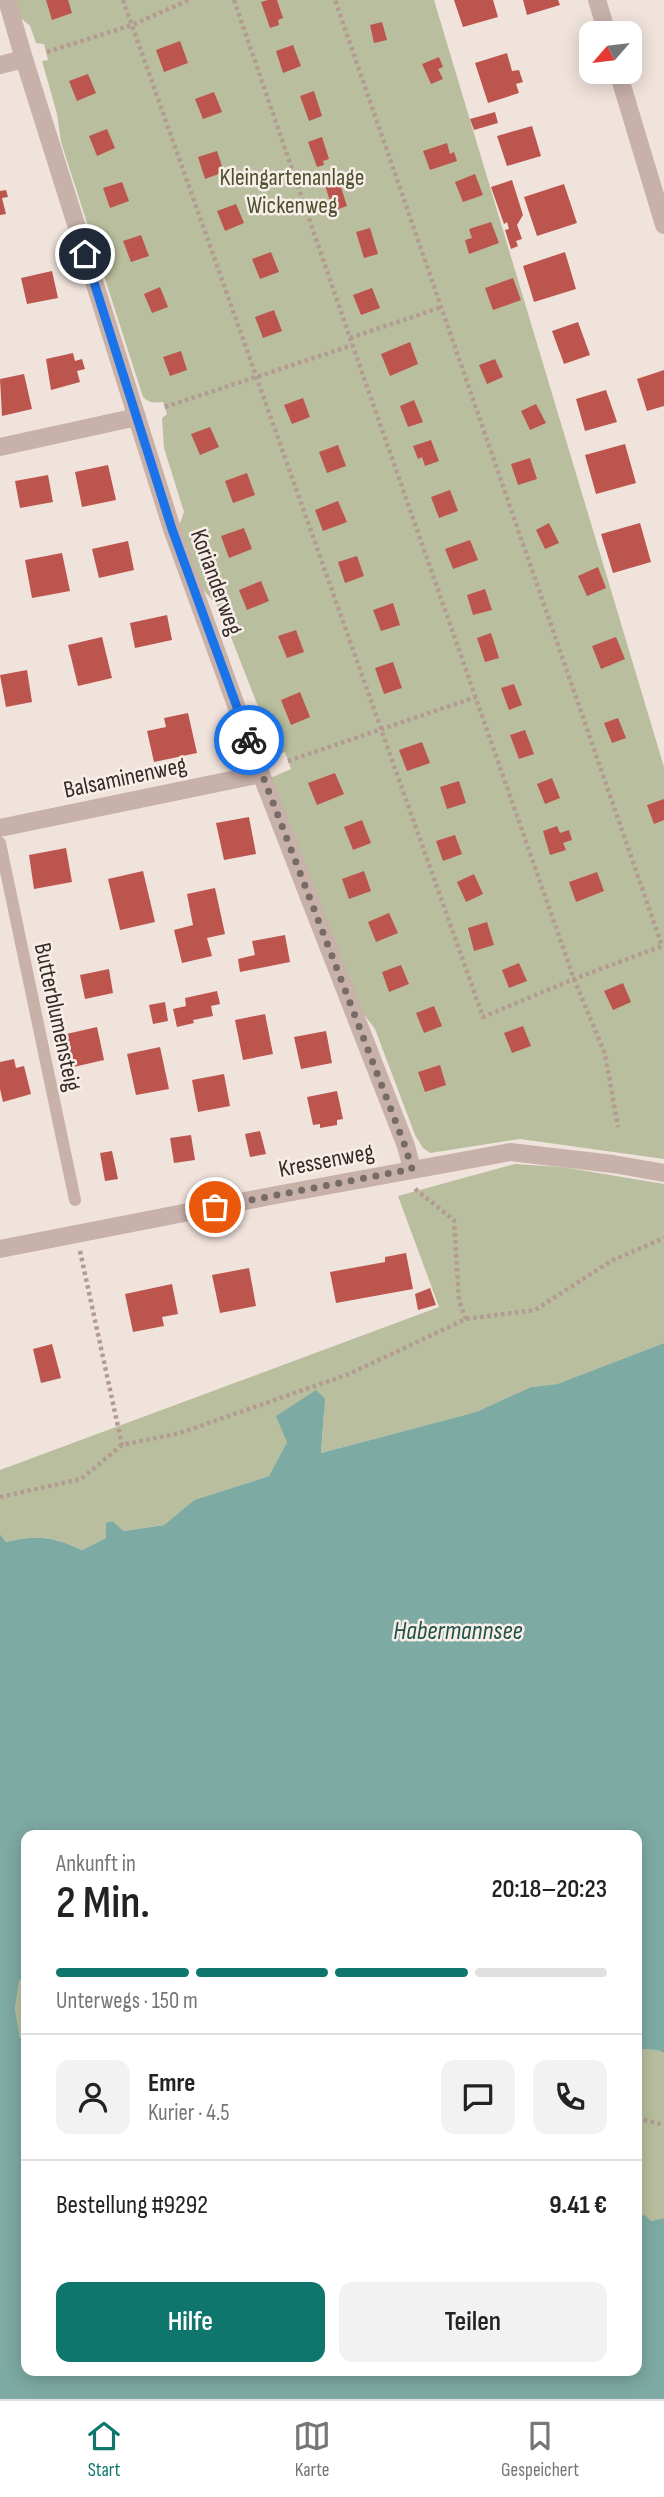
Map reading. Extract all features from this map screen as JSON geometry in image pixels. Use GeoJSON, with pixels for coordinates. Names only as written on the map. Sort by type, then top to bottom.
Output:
{"type":"FeatureCollection","features":[{"type":"Feature","properties":{"kind":"street","name":"Korianderweg"},"geometry":{"type":"LineString","coordinates":[[8,0],[24,60],[172,529],[261,774],[412,1169]]}},
{"type":"Feature","properties":{"kind":"street"},"geometry":{"type":"LineString","coordinates":[[597,0],[603,21]]}},
{"type":"Feature","properties":{"kind":"street"},"geometry":{"type":"LineString","coordinates":[[0,65],[24,60]]}},
{"type":"Feature","properties":{"kind":"street"},"geometry":{"type":"LineString","coordinates":[[622,84],[664,225]]}},
{"type":"Feature","properties":{"kind":"street"},"geometry":{"type":"LineString","coordinates":[[0,447],[138,417]]}},
{"type":"Feature","properties":{"kind":"street","name":"Balsaminenweg"},"geometry":{"type":"LineString","coordinates":[[0,828],[261,774]]}},
{"type":"Feature","properties":{"kind":"street","name":"Kressenweg"},"geometry":{"type":"LineString","coordinates":[[0,1249],[510,1152],[664,1173]]}},
{"type":"Feature","properties":{"kind":"lane","name":"Butterblumensteig"},"geometry":{"type":"LineString","coordinates":[[0,843],[75,1199]]}},
{"type":"Feature","properties":{"kind":"path"},"geometry":{"type":"LineString","coordinates":[[123,0],[483,1017],[662,946],[335,0]]}},
{"type":"Feature","properties":{"kind":"path"},"geometry":{"type":"LineString","coordinates":[[47,52],[132,25],[189,0]]}},
{"type":"Feature","properties":{"kind":"path"},"geometry":{"type":"LineString","coordinates":[[234,0],[574,979],[605,1055],[618,1127]]}},
{"type":"Feature","properties":{"kind":"path"},"geometry":{"type":"LineString","coordinates":[[350,338],[442,307]]}},
{"type":"Feature","properties":{"kind":"path"},"geometry":{"type":"LineString","coordinates":[[165,407],[353,345]]}},
{"type":"Feature","properties":{"kind":"path"},"geometry":{"type":"LineString","coordinates":[[288,761],[476,697]]}},
{"type":"Feature","properties":{"kind":"path"},"geometry":{"type":"LineString","coordinates":[[412,1169],[409,1185],[454,1220],[458,1301],[466,1319]]}},
{"type":"Feature","properties":{"kind":"path"},"geometry":{"type":"LineString","coordinates":[[76,1234],[122,1445]]}},
{"type":"Feature","properties":{"kind":"path"},"geometry":{"type":"LineString","coordinates":[[0,1497],[81,1479],[122,1445],[180,1433],[349,1374],[466,1319],[535,1310],[611,1261],[664,1238]]}},
{"type":"Feature","properties":{"kind":"path"},"geometry":{"type":"LineString","coordinates":[[642,2119],[664,2125]]}},
{"type":"Feature","properties":{"kind":"green space","name":"Kleingartenanlage Wickenweg"},"geometry":{"type":"Polygon","coordinates":[[[16,0],[434,0],[664,767],[664,1159],[520,1139],[430,1153],[423,1148],[415,1135],[375,1029],[362,1012],[270,778],[291,769],[285,752],[277,755],[220,609],[200,586],[179,526],[184,512],[164,448],[162,418],[167,414],[163,402],[152,402],[143,397],[61,142],[57,114],[42,61],[48,60],[44,44],[36,43],[30,26],[21,18],[16,0]]]}},
{"type":"Feature","properties":{"kind":"green space"},"geometry":{"type":"Polygon","coordinates":[[[515,1164],[562,1167],[664,1184],[664,1343],[557,1384],[531,1387],[476,1412],[321,1453],[324,1415],[287,1442],[269,1476],[194,1500],[164,1525],[124,1531],[111,1521],[106,1524],[106,1538],[82,1550],[45,1538],[6,1542],[0,1534],[0,1470],[439,1307],[398,1196],[515,1164]]]}},
{"type":"Feature","properties":{"kind":"green space"},"geometry":{"type":"Polygon","coordinates":[[[21,1980],[21,2038],[15,2009],[21,1980]]]}},
{"type":"Feature","properties":{"kind":"green space"},"geometry":{"type":"Polygon","coordinates":[[[642,2049],[664,2053],[664,2218],[651,2221],[642,2216],[642,2049]]]}},
{"type":"Feature","properties":{"kind":"water","name":"Habermannsee"},"geometry":{"type":"Polygon","coordinates":[[[664,1343],[664,2053],[642,2049],[642,1830],[21,1830],[21,1980],[15,2009],[21,2038],[21,2376],[642,2376],[642,2216],[645,2215],[651,2221],[664,2218],[664,2399],[0,2399],[0,1534],[6,1542],[44,1538],[82,1550],[106,1538],[106,1523],[112,1521],[124,1531],[164,1525],[194,1500],[269,1476],[287,1442],[276,1416],[316,1390],[325,1399],[321,1453],[476,1412],[531,1387],[557,1384],[664,1343]]]}},
{"type":"Feature","properties":{"kind":"building"},"geometry":{"type":"Polygon","coordinates":[[[46,0],[68,0],[72,13],[52,20],[46,0]]]}},
{"type":"Feature","properties":{"kind":"building"},"geometry":{"type":"Polygon","coordinates":[[[277,0],[283,18],[278,20],[279,25],[270,28],[261,2],[277,0]]]}},
{"type":"Feature","properties":{"kind":"building"},"geometry":{"type":"Polygon","coordinates":[[[454,0],[493,0],[498,17],[463,27],[454,0]]]}},
{"type":"Feature","properties":{"kind":"building"},"geometry":{"type":"Polygon","coordinates":[[[523,0],[558,0],[560,5],[527,15],[523,0]]]}},
{"type":"Feature","properties":{"kind":"building"},"geometry":{"type":"Polygon","coordinates":[[[382,22],[387,40],[374,43],[370,25],[382,22]]]}},
{"type":"Feature","properties":{"kind":"building"},"geometry":{"type":"Polygon","coordinates":[[[180,41],[188,63],[164,72],[156,50],[180,41]]]}},
{"type":"Feature","properties":{"kind":"building"},"geometry":{"type":"Polygon","coordinates":[[[293,45],[301,66],[283,73],[276,51],[293,45]]]}},
{"type":"Feature","properties":{"kind":"building"},"geometry":{"type":"Polygon","coordinates":[[[507,53],[512,71],[519,70],[523,82],[516,84],[519,93],[488,103],[475,63],[507,53]]]}},
{"type":"Feature","properties":{"kind":"building"},"geometry":{"type":"Polygon","coordinates":[[[439,57],[443,67],[438,69],[443,79],[431,84],[422,64],[439,57]]]}},
{"type":"Feature","properties":{"kind":"building"},"geometry":{"type":"Polygon","coordinates":[[[88,74],[96,93],[77,101],[69,81],[88,74]]]}},
{"type":"Feature","properties":{"kind":"building"},"geometry":{"type":"Polygon","coordinates":[[[314,91],[322,116],[309,121],[300,96],[314,91]]]}},
{"type":"Feature","properties":{"kind":"building"},"geometry":{"type":"Polygon","coordinates":[[[214,92],[222,112],[203,119],[195,99],[214,92]]]}},
{"type":"Feature","properties":{"kind":"building"},"geometry":{"type":"Polygon","coordinates":[[[495,112],[498,123],[474,130],[470,119],[495,112]]]}},
{"type":"Feature","properties":{"kind":"building"},"geometry":{"type":"Polygon","coordinates":[[[532,126],[541,156],[507,166],[497,136],[532,126]]]}},
{"type":"Feature","properties":{"kind":"building"},"geometry":{"type":"Polygon","coordinates":[[[107,129],[115,148],[97,156],[89,136],[107,129]]]}},
{"type":"Feature","properties":{"kind":"building"},"geometry":{"type":"Polygon","coordinates":[[[322,137],[329,159],[323,161],[324,165],[317,167],[308,142],[322,137]]]}},
{"type":"Feature","properties":{"kind":"building"},"geometry":{"type":"Polygon","coordinates":[[[447,143],[450,154],[454,152],[457,161],[430,170],[423,151],[447,143]]]}},
{"type":"Feature","properties":{"kind":"building"},"geometry":{"type":"Polygon","coordinates":[[[217,151],[224,172],[205,179],[198,157],[217,151]]]}},
{"type":"Feature","properties":{"kind":"building"},"geometry":{"type":"Polygon","coordinates":[[[475,174],[483,195],[463,202],[455,182],[475,174]]]}},
{"type":"Feature","properties":{"kind":"building"},"geometry":{"type":"Polygon","coordinates":[[[512,180],[523,215],[517,225],[522,239],[516,241],[518,246],[511,249],[505,230],[509,229],[507,222],[504,224],[491,187],[512,180]]]}},
{"type":"Feature","properties":{"kind":"building"},"geometry":{"type":"Polygon","coordinates":[[[339,181],[347,206],[333,211],[325,185],[339,181]]]}},
{"type":"Feature","properties":{"kind":"building"},"geometry":{"type":"Polygon","coordinates":[[[122,182],[129,201],[110,208],[103,188],[122,182]]]}},
{"type":"Feature","properties":{"kind":"building"},"geometry":{"type":"Polygon","coordinates":[[[564,184],[577,223],[537,236],[524,197],[564,184]]]}},
{"type":"Feature","properties":{"kind":"building"},"geometry":{"type":"Polygon","coordinates":[[[6,190],[8,197],[2,198],[6,214],[0,215],[0,191],[6,190]]]}},
{"type":"Feature","properties":{"kind":"building"},"geometry":{"type":"Polygon","coordinates":[[[236,204],[244,223],[225,231],[217,211],[236,204]]]}},
{"type":"Feature","properties":{"kind":"building"},"geometry":{"type":"Polygon","coordinates":[[[491,222],[499,243],[469,254],[465,240],[472,238],[469,229],[491,222]]]}},
{"type":"Feature","properties":{"kind":"building"},"geometry":{"type":"Polygon","coordinates":[[[370,228],[378,254],[364,258],[356,232],[370,228]]]}},
{"type":"Feature","properties":{"kind":"building"},"geometry":{"type":"Polygon","coordinates":[[[141,235],[149,256],[131,262],[123,241],[141,235]]]}},
{"type":"Feature","properties":{"kind":"building"},"geometry":{"type":"Polygon","coordinates":[[[271,252],[279,272],[260,279],[252,259],[271,252]]]}},
{"type":"Feature","properties":{"kind":"building"},"geometry":{"type":"Polygon","coordinates":[[[565,252],[576,289],[534,302],[523,266],[565,252]]]}},
{"type":"Feature","properties":{"kind":"building"},"geometry":{"type":"Polygon","coordinates":[[[52,271],[58,298],[27,304],[21,278],[52,271]]]}},
{"type":"Feature","properties":{"kind":"building"},"geometry":{"type":"Polygon","coordinates":[[[513,278],[521,300],[493,310],[485,288],[513,278]]]}},
{"type":"Feature","properties":{"kind":"building"},"geometry":{"type":"Polygon","coordinates":[[[160,287],[168,307],[152,313],[144,294],[160,287]]]}},
{"type":"Feature","properties":{"kind":"building"},"geometry":{"type":"Polygon","coordinates":[[[372,288],[380,308],[361,315],[353,295],[372,288]]]}},
{"type":"Feature","properties":{"kind":"building"},"geometry":{"type":"Polygon","coordinates":[[[274,310],[282,331],[263,338],[255,317],[274,310]]]}},
{"type":"Feature","properties":{"kind":"building"},"geometry":{"type":"Polygon","coordinates":[[[578,322],[590,355],[564,364],[552,331],[578,322]]]}},
{"type":"Feature","properties":{"kind":"building"},"geometry":{"type":"Polygon","coordinates":[[[410,342],[418,364],[390,376],[381,354],[410,342]]]}},
{"type":"Feature","properties":{"kind":"building"},"geometry":{"type":"Polygon","coordinates":[[[181,351],[187,370],[170,376],[163,357],[181,351]]]}},
{"type":"Feature","properties":{"kind":"building"},"geometry":{"type":"Polygon","coordinates":[[[73,353],[75,361],[82,359],[85,369],[77,371],[80,382],[51,390],[46,359],[73,353]]]}},
{"type":"Feature","properties":{"kind":"building"},"geometry":{"type":"Polygon","coordinates":[[[495,359],[503,377],[487,384],[479,365],[495,359]]]}},
{"type":"Feature","properties":{"kind":"building"},"geometry":{"type":"Polygon","coordinates":[[[664,370],[664,406],[647,411],[637,379],[664,370]]]}},
{"type":"Feature","properties":{"kind":"building"},"geometry":{"type":"Polygon","coordinates":[[[24,374],[32,409],[2,416],[0,379],[24,374]]]}},
{"type":"Feature","properties":{"kind":"building"},"geometry":{"type":"Polygon","coordinates":[[[606,390],[617,422],[585,431],[576,399],[606,390]]]}},
{"type":"Feature","properties":{"kind":"building"},"geometry":{"type":"Polygon","coordinates":[[[303,398],[310,417],[292,424],[284,405],[303,398]]]}},
{"type":"Feature","properties":{"kind":"building"},"geometry":{"type":"Polygon","coordinates":[[[414,400],[423,422],[408,427],[400,406],[414,400]]]}},
{"type":"Feature","properties":{"kind":"building"},"geometry":{"type":"Polygon","coordinates":[[[536,404],[546,423],[530,430],[521,411],[536,404]]]}},
{"type":"Feature","properties":{"kind":"building"},"geometry":{"type":"Polygon","coordinates":[[[210,427],[219,447],[200,455],[191,434],[210,427]]]}},
{"type":"Feature","properties":{"kind":"building"},"geometry":{"type":"Polygon","coordinates":[[[431,440],[439,461],[425,466],[422,457],[418,459],[413,446],[431,440]]]}},
{"type":"Feature","properties":{"kind":"building"},"geometry":{"type":"Polygon","coordinates":[[[625,444],[636,483],[596,494],[585,455],[625,444]]]}},
{"type":"Feature","properties":{"kind":"building"},"geometry":{"type":"Polygon","coordinates":[[[338,445],[346,466],[327,473],[319,452],[338,445]]]}},
{"type":"Feature","properties":{"kind":"building"},"geometry":{"type":"Polygon","coordinates":[[[530,458],[537,479],[518,485],[511,464],[530,458]]]}},
{"type":"Feature","properties":{"kind":"building"},"geometry":{"type":"Polygon","coordinates":[[[108,465],[116,500],[82,507],[75,472],[108,465]]]}},
{"type":"Feature","properties":{"kind":"building"},"geometry":{"type":"Polygon","coordinates":[[[247,473],[255,495],[233,503],[225,481],[247,473]]]}},
{"type":"Feature","properties":{"kind":"building"},"geometry":{"type":"Polygon","coordinates":[[[48,475],[53,502],[20,508],[15,481],[48,475]]]}},
{"type":"Feature","properties":{"kind":"building"},"geometry":{"type":"Polygon","coordinates":[[[450,490],[458,511],[439,518],[431,497],[450,490]]]}},
{"type":"Feature","properties":{"kind":"building"},"geometry":{"type":"Polygon","coordinates":[[[338,501],[347,522],[323,531],[315,510],[338,501]]]}},
{"type":"Feature","properties":{"kind":"building"},"geometry":{"type":"Polygon","coordinates":[[[549,523],[559,543],[545,549],[536,530],[549,523]]]}},
{"type":"Feature","properties":{"kind":"building"},"geometry":{"type":"Polygon","coordinates":[[[640,523],[651,562],[613,573],[601,534],[640,523]]]}},
{"type":"Feature","properties":{"kind":"building"},"geometry":{"type":"Polygon","coordinates":[[[244,528],[252,549],[229,558],[221,536],[244,528]]]}},
{"type":"Feature","properties":{"kind":"building"},"geometry":{"type":"Polygon","coordinates":[[[470,540],[478,560],[453,569],[445,549],[470,540]]]}},
{"type":"Feature","properties":{"kind":"building"},"geometry":{"type":"Polygon","coordinates":[[[128,541],[134,570],[99,578],[92,549],[128,541]]]}},
{"type":"Feature","properties":{"kind":"building"},"geometry":{"type":"Polygon","coordinates":[[[62,553],[70,591],[32,598],[25,560],[62,553]]]}},
{"type":"Feature","properties":{"kind":"building"},"geometry":{"type":"Polygon","coordinates":[[[357,556],[364,576],[345,583],[338,562],[357,556]]]}},
{"type":"Feature","properties":{"kind":"building"},"geometry":{"type":"Polygon","coordinates":[[[598,567],[606,588],[587,596],[578,576],[598,567]]]}},
{"type":"Feature","properties":{"kind":"building"},"geometry":{"type":"Polygon","coordinates":[[[261,581],[269,601],[247,610],[239,590],[261,581]]]}},
{"type":"Feature","properties":{"kind":"building"},"geometry":{"type":"Polygon","coordinates":[[[485,589],[492,610],[473,615],[467,595],[485,589]]]}},
{"type":"Feature","properties":{"kind":"building"},"geometry":{"type":"Polygon","coordinates":[[[393,603],[400,625],[381,631],[373,610],[393,603]]]}},
{"type":"Feature","properties":{"kind":"building"},"geometry":{"type":"Polygon","coordinates":[[[167,615],[172,640],[135,648],[130,623],[167,615]]]}},
{"type":"Feature","properties":{"kind":"building"},"geometry":{"type":"Polygon","coordinates":[[[296,630],[304,652],[287,658],[278,636],[296,630]]]}},
{"type":"Feature","properties":{"kind":"building"},"geometry":{"type":"Polygon","coordinates":[[[491,633],[499,658],[485,662],[477,638],[491,633]]]}},
{"type":"Feature","properties":{"kind":"building"},"geometry":{"type":"Polygon","coordinates":[[[102,637],[112,678],[78,686],[68,645],[102,637]]]}},
{"type":"Feature","properties":{"kind":"building"},"geometry":{"type":"Polygon","coordinates":[[[616,637],[625,659],[601,669],[592,646],[616,637]]]}},
{"type":"Feature","properties":{"kind":"building"},"geometry":{"type":"Polygon","coordinates":[[[393,662],[402,688],[384,694],[375,668],[393,662]]]}},
{"type":"Feature","properties":{"kind":"building"},"geometry":{"type":"Polygon","coordinates":[[[27,670],[32,702],[6,707],[0,675],[27,670]]]}},
{"type":"Feature","properties":{"kind":"building"},"geometry":{"type":"Polygon","coordinates":[[[514,684],[522,705],[509,710],[501,688],[514,684]]]}},
{"type":"Feature","properties":{"kind":"building"},"geometry":{"type":"Polygon","coordinates":[[[300,692],[310,717],[291,725],[281,700],[300,692]]]}},
{"type":"Feature","properties":{"kind":"building"},"geometry":{"type":"Polygon","coordinates":[[[188,713],[197,753],[154,762],[147,731],[166,727],[164,718],[188,713]]]}},
{"type":"Feature","properties":{"kind":"building"},"geometry":{"type":"Polygon","coordinates":[[[618,718],[626,738],[612,743],[604,723],[618,718]]]}},
{"type":"Feature","properties":{"kind":"building"},"geometry":{"type":"Polygon","coordinates":[[[525,730],[534,754],[519,759],[510,735],[525,730]]]}},
{"type":"Feature","properties":{"kind":"building"},"geometry":{"type":"Polygon","coordinates":[[[422,742],[430,763],[407,771],[399,750],[422,742]]]}},
{"type":"Feature","properties":{"kind":"building"},"geometry":{"type":"Polygon","coordinates":[[[335,773],[344,794],[317,805],[308,783],[335,773]]]}},
{"type":"Feature","properties":{"kind":"building"},"geometry":{"type":"Polygon","coordinates":[[[552,778],[560,798],[545,804],[537,784],[552,778]]]}},
{"type":"Feature","properties":{"kind":"building"},"geometry":{"type":"Polygon","coordinates":[[[459,781],[466,803],[447,809],[440,787],[459,781]]]}},
{"type":"Feature","properties":{"kind":"building"},"geometry":{"type":"Polygon","coordinates":[[[664,799],[664,820],[654,824],[647,805],[664,799]]]}},
{"type":"Feature","properties":{"kind":"building"},"geometry":{"type":"Polygon","coordinates":[[[249,817],[256,854],[224,860],[216,823],[249,817]]]}},
{"type":"Feature","properties":{"kind":"building"},"geometry":{"type":"Polygon","coordinates":[[[362,820],[371,843],[353,850],[344,827],[362,820]]]}},
{"type":"Feature","properties":{"kind":"building"},"geometry":{"type":"Polygon","coordinates":[[[557,826],[560,833],[569,830],[572,840],[563,843],[566,850],[550,855],[543,831],[557,826]]]}},
{"type":"Feature","properties":{"kind":"building"},"geometry":{"type":"Polygon","coordinates":[[[455,835],[462,854],[443,861],[436,841],[455,835]]]}},
{"type":"Feature","properties":{"kind":"building"},"geometry":{"type":"Polygon","coordinates":[[[66,848],[72,882],[34,889],[29,855],[66,848]]]}},
{"type":"Feature","properties":{"kind":"building"},"geometry":{"type":"Polygon","coordinates":[[[143,871],[155,922],[120,930],[108,879],[143,871]]]}},
{"type":"Feature","properties":{"kind":"building"},"geometry":{"type":"Polygon","coordinates":[[[364,871],[371,891],[349,899],[342,879],[364,871]]]}},
{"type":"Feature","properties":{"kind":"building"},"geometry":{"type":"Polygon","coordinates":[[[597,872],[604,891],[576,902],[569,882],[597,872]]]}},
{"type":"Feature","properties":{"kind":"building"},"geometry":{"type":"Polygon","coordinates":[[[474,874],[483,894],[466,902],[457,882],[474,874]]]}},
{"type":"Feature","properties":{"kind":"building"},"geometry":{"type":"Polygon","coordinates":[[[215,888],[225,934],[207,938],[212,956],[182,963],[174,930],[193,925],[187,894],[215,888]]]}},
{"type":"Feature","properties":{"kind":"building"},"geometry":{"type":"Polygon","coordinates":[[[389,913],[398,933],[376,942],[368,922],[389,913]]]}},
{"type":"Feature","properties":{"kind":"building"},"geometry":{"type":"Polygon","coordinates":[[[487,922],[494,945],[474,951],[468,928],[487,922]]]}},
{"type":"Feature","properties":{"kind":"building"},"geometry":{"type":"Polygon","coordinates":[[[285,935],[290,962],[240,972],[238,959],[255,955],[252,941],[285,935]]]}},
{"type":"Feature","properties":{"kind":"building"},"geometry":{"type":"Polygon","coordinates":[[[519,963],[527,981],[509,988],[502,970],[519,963]]]}},
{"type":"Feature","properties":{"kind":"building"},"geometry":{"type":"Polygon","coordinates":[[[401,965],[409,984],[389,992],[382,972],[401,965]]]}},
{"type":"Feature","properties":{"kind":"building"},"geometry":{"type":"Polygon","coordinates":[[[109,969],[113,993],[85,999],[80,975],[109,969]]]}},
{"type":"Feature","properties":{"kind":"building"},"geometry":{"type":"Polygon","coordinates":[[[623,983],[631,1002],[613,1010],[604,991],[623,983]]]}},
{"type":"Feature","properties":{"kind":"building"},"geometry":{"type":"Polygon","coordinates":[[[217,991],[220,1004],[211,1006],[213,1016],[177,1027],[173,1009],[186,1006],[185,998],[217,991]]]}},
{"type":"Feature","properties":{"kind":"building"},"geometry":{"type":"Polygon","coordinates":[[[165,1002],[168,1021],[153,1024],[149,1005],[165,1002]]]}},
{"type":"Feature","properties":{"kind":"building"},"geometry":{"type":"Polygon","coordinates":[[[434,1006],[442,1026],[424,1033],[416,1013],[434,1006]]]}},
{"type":"Feature","properties":{"kind":"building"},"geometry":{"type":"Polygon","coordinates":[[[265,1014],[273,1054],[243,1060],[235,1020],[265,1014]]]}},
{"type":"Feature","properties":{"kind":"building"},"geometry":{"type":"Polygon","coordinates":[[[523,1026],[531,1046],[512,1053],[504,1033],[523,1026]]]}},
{"type":"Feature","properties":{"kind":"building"},"geometry":{"type":"Polygon","coordinates":[[[97,1027],[104,1060],[69,1068],[62,1035],[97,1027]]]}},
{"type":"Feature","properties":{"kind":"building"},"geometry":{"type":"Polygon","coordinates":[[[326,1031],[332,1063],[301,1069],[294,1037],[326,1031]]]}},
{"type":"Feature","properties":{"kind":"building"},"geometry":{"type":"Polygon","coordinates":[[[160,1047],[169,1089],[136,1095],[127,1054],[160,1047]]]}},
{"type":"Feature","properties":{"kind":"building"},"geometry":{"type":"Polygon","coordinates":[[[14,1059],[16,1068],[24,1066],[31,1094],[3,1102],[0,1062],[14,1059]]]}},
{"type":"Feature","properties":{"kind":"building"},"geometry":{"type":"Polygon","coordinates":[[[440,1065],[446,1085],[425,1092],[418,1072],[440,1065]]]}},
{"type":"Feature","properties":{"kind":"building"},"geometry":{"type":"Polygon","coordinates":[[[224,1074],[230,1106],[198,1112],[192,1080],[224,1074]]]}},
{"type":"Feature","properties":{"kind":"building"},"geometry":{"type":"Polygon","coordinates":[[[337,1091],[343,1119],[337,1120],[337,1125],[320,1128],[320,1124],[313,1125],[307,1097],[337,1091]]]}},
{"type":"Feature","properties":{"kind":"building"},"geometry":{"type":"Polygon","coordinates":[[[260,1131],[266,1154],[250,1157],[245,1134],[260,1131]]]}},
{"type":"Feature","properties":{"kind":"building"},"geometry":{"type":"Polygon","coordinates":[[[191,1135],[195,1160],[174,1163],[170,1138],[191,1135]]]}},
{"type":"Feature","properties":{"kind":"building"},"geometry":{"type":"Polygon","coordinates":[[[112,1151],[118,1179],[105,1181],[100,1153],[112,1151]]]}},
{"type":"Feature","properties":{"kind":"building"},"geometry":{"type":"Polygon","coordinates":[[[406,1253],[413,1289],[336,1303],[330,1272],[385,1262],[385,1257],[406,1253]]]}},
{"type":"Feature","properties":{"kind":"building"},"geometry":{"type":"Polygon","coordinates":[[[249,1268],[256,1306],[220,1313],[212,1275],[249,1268]]]}},
{"type":"Feature","properties":{"kind":"building"},"geometry":{"type":"Polygon","coordinates":[[[172,1284],[178,1314],[162,1317],[164,1326],[133,1332],[125,1294],[172,1284]]]}},
{"type":"Feature","properties":{"kind":"building"},"geometry":{"type":"Polygon","coordinates":[[[430,1288],[436,1305],[418,1310],[415,1294],[430,1288]]]}},
{"type":"Feature","properties":{"kind":"building"},"geometry":{"type":"Polygon","coordinates":[[[52,1344],[61,1378],[41,1383],[33,1349],[52,1344]]]}},
{"type":"Feature","properties":{"kind":"way so far"},"geometry":{"type":"LineString","coordinates":[[215,1207],[412,1169],[249,740]]}},
{"type":"Feature","properties":{"kind":"route"},"geometry":{"type":"LineString","coordinates":[[85,254],[172,529],[249,740]]}}]}
